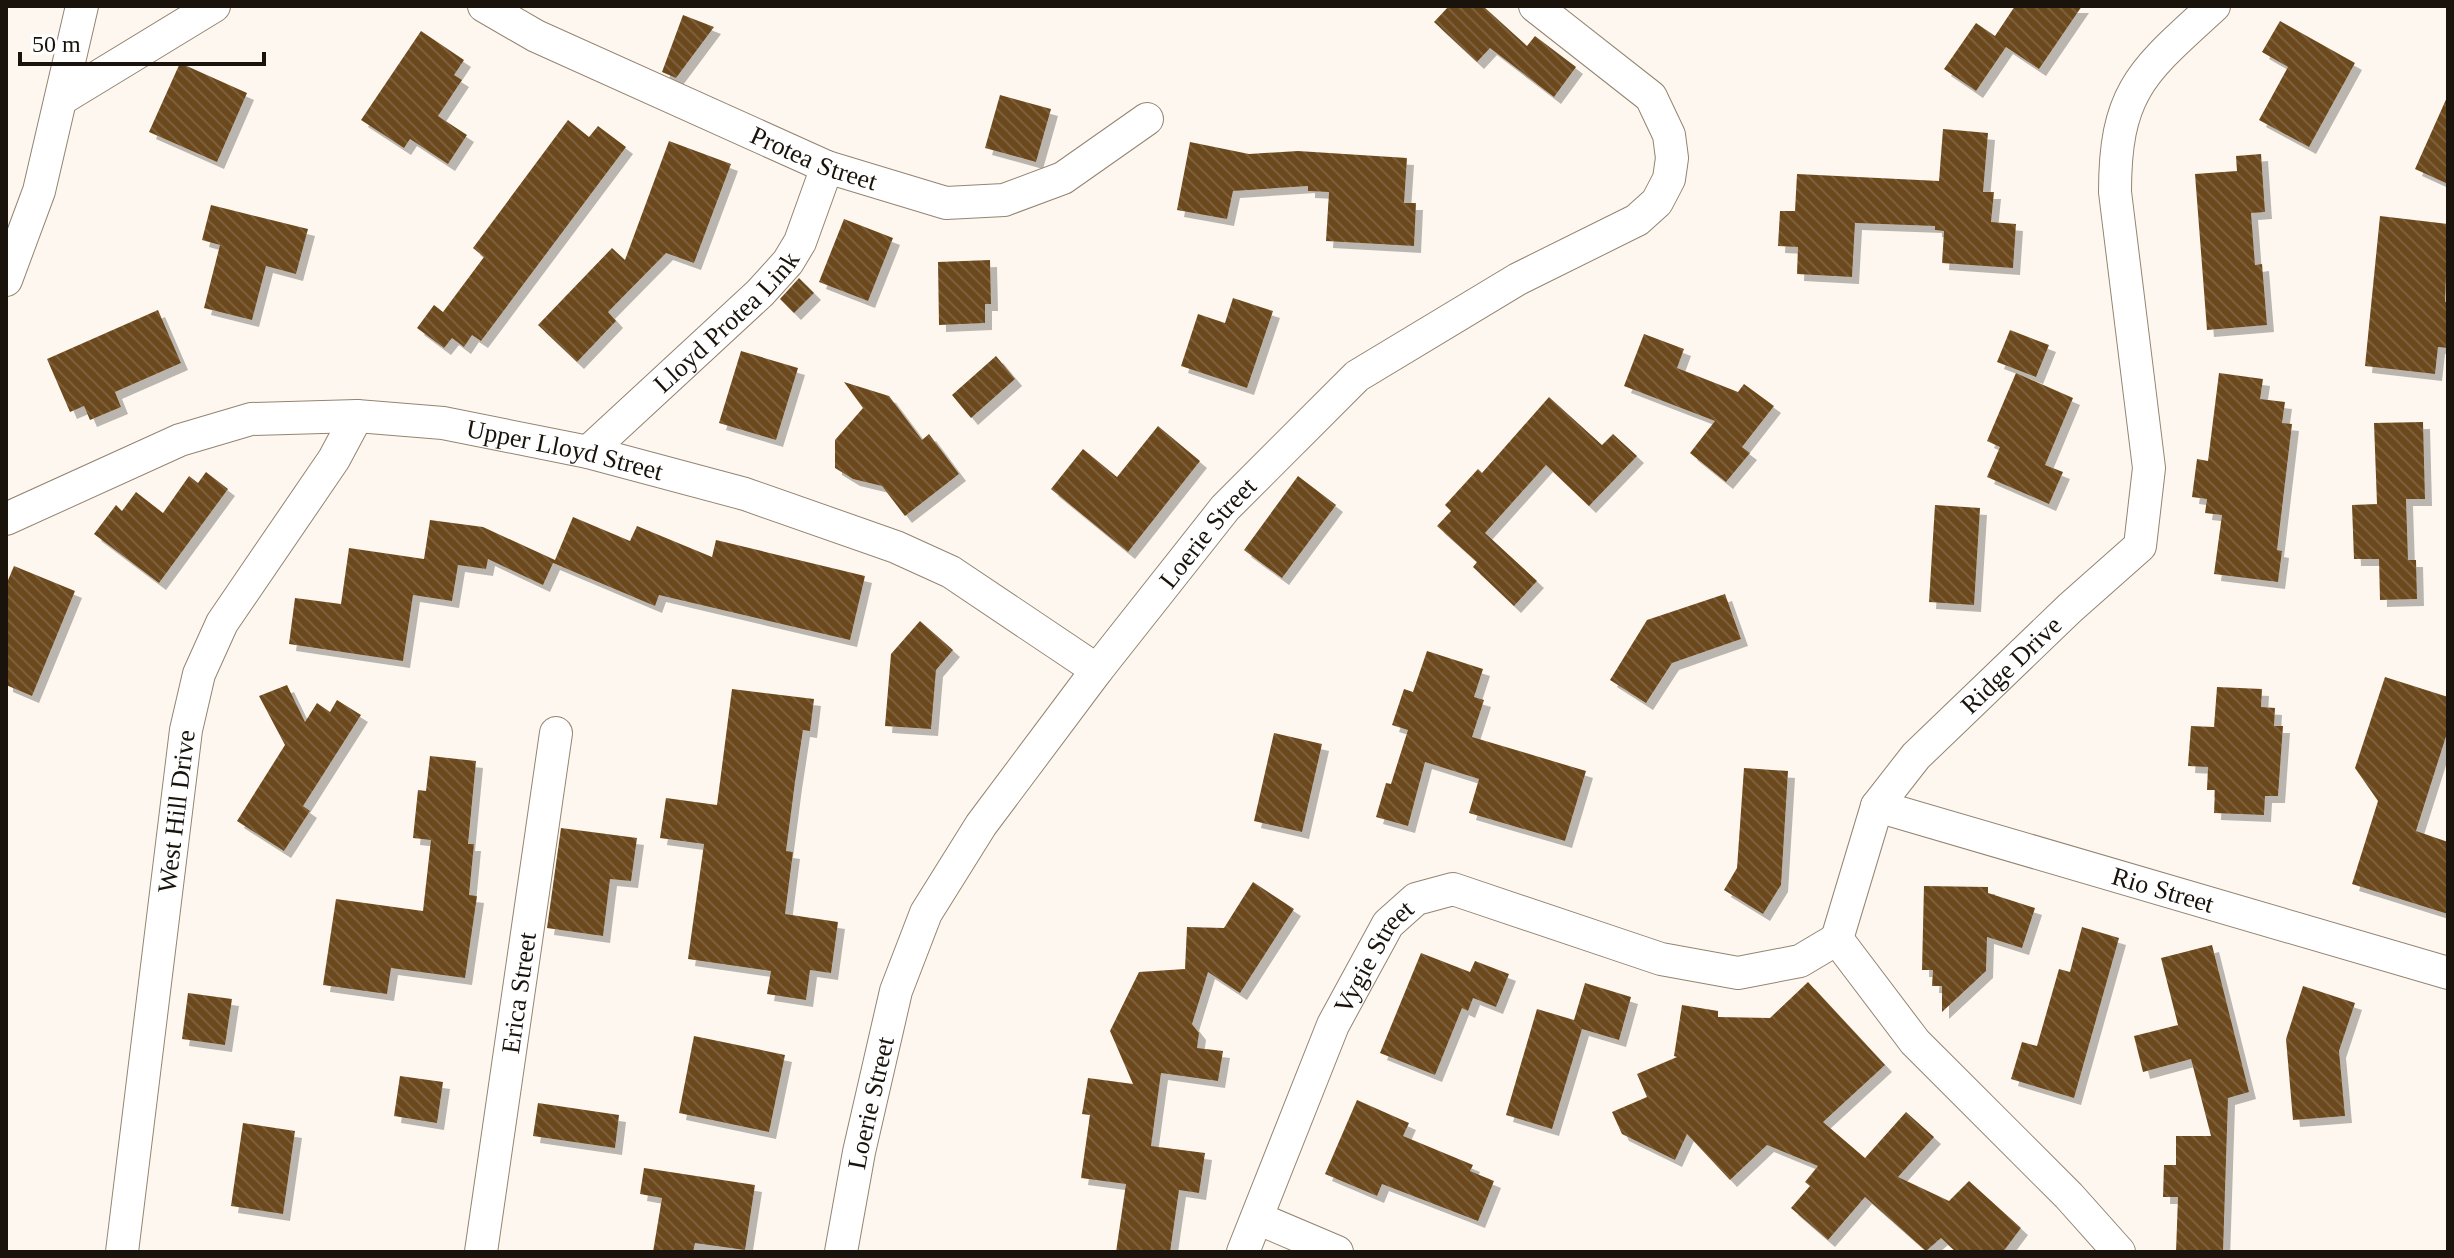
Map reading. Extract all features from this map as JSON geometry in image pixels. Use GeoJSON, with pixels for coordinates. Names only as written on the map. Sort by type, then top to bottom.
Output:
{"type":"FeatureCollection","features":[{"type":"Feature","properties":{"kind":"street"},"geometry":{"type":"LineString","coordinates":[[6,280],[39,191],[82,6]]}},
{"type":"Feature","properties":{"kind":"street"},"geometry":{"type":"LineString","coordinates":[[63,98],[214,6]]}},
{"type":"Feature","properties":{"kind":"street","name":"Protea Street"},"geometry":{"type":"LineString","coordinates":[[484,6],[536,36],[827,167],[946,203],[1004,200],[1063,178],[1147,119]]}},
{"type":"Feature","properties":{"kind":"street","name":"Loerie Street"},"geometry":{"type":"LineString","coordinates":[[841,1252],[859,1152],[896,991],[926,913],[981,825],[1097,670],[1225,508],[1357,376],[1518,279],[1637,220],[1657,202],[1669,179],[1672,158],[1669,135],[1651,97],[1535,6]]}},
{"type":"Feature","properties":{"kind":"street","name":"Ridge Drive"},"geometry":{"type":"LineString","coordinates":[[1837,939],[1877,806],[1916,756],[2070,608],[2140,546],[2149,468],[2115,192],[2115,151],[2123,111],[2141,77],[2214,6]]}},
{"type":"Feature","properties":{"kind":"street","name":"Lloyd Protea Link"},"geometry":{"type":"LineString","coordinates":[[588,452],[760,293],[788,262],[800,242],[827,167]]}},
{"type":"Feature","properties":{"kind":"street","name":"Upper Lloyd Street"},"geometry":{"type":"LineString","coordinates":[[6,519],[180,440],[251,419],[357,416],[443,423],[588,452],[745,494],[896,547],[951,572],[1097,670]]}},
{"type":"Feature","properties":{"kind":"street","name":"West Hill Drive"},"geometry":{"type":"LineString","coordinates":[[122,1252],[186,730],[199,674],[222,623],[325,473],[357,416]]}},
{"type":"Feature","properties":{"kind":"street","name":"Erica Street"},"geometry":{"type":"LineString","coordinates":[[481,1252],[556,733]]}},
{"type":"Feature","properties":{"kind":"street","name":"Rio Street"},"geometry":{"type":"LineString","coordinates":[[1877,806],[2448,973]]}},
{"type":"Feature","properties":{"kind":"street","name":"Vygie Street"},"geometry":{"type":"LineString","coordinates":[[1243,1252],[1333,1025],[1388,924],[1416,899],[1453,889],[1661,959],[1738,973],[1800,961],[1837,939]]}},
{"type":"Feature","properties":{"kind":"street"},"geometry":{"type":"LineString","coordinates":[[1837,939],[1915,1042],[2069,1196],[2119,1252]]}},
{"type":"Feature","properties":{"kind":"street"},"geometry":{"type":"LineString","coordinates":[[1257,1218],[1337,1252]]}},
{"type":"Feature","properties":{"kind":"building"},"geometry":{"type":"Polygon","coordinates":[[[1449,6],[1483,6],[1527,46],[1535,36],[1576,67],[1554,97],[1490,48],[1477,62],[1434,22],[1449,6]]]}},
{"type":"Feature","properties":{"kind":"building"},"geometry":{"type":"Polygon","coordinates":[[[2015,6],[2082,6],[2039,69],[2006,47],[1976,91],[1944,69],[1976,23],[1995,36],[2015,6]]]}},
{"type":"Feature","properties":{"kind":"building"},"geometry":{"type":"Polygon","coordinates":[[[683,15],[714,27],[676,78],[662,72],[683,15]]]}},
{"type":"Feature","properties":{"kind":"building"},"geometry":{"type":"Polygon","coordinates":[[[2280,21],[2355,63],[2309,147],[2259,120],[2288,67],[2262,52],[2280,21]]]}},
{"type":"Feature","properties":{"kind":"building"},"geometry":{"type":"Polygon","coordinates":[[[421,31],[464,60],[454,75],[462,80],[438,116],[467,135],[448,164],[410,139],[404,148],[361,120],[421,31]]]}},
{"type":"Feature","properties":{"kind":"building"},"geometry":{"type":"Polygon","coordinates":[[[180,63],[247,93],[217,162],[149,132],[180,63]]]}},
{"type":"Feature","properties":{"kind":"building"},"geometry":{"type":"Polygon","coordinates":[[[1000,95],[1051,109],[1036,162],[985,148],[1000,95]]]}},
{"type":"Feature","properties":{"kind":"building"},"geometry":{"type":"Polygon","coordinates":[[[2448,95],[2448,184],[2415,169],[2448,95]]]}},
{"type":"Feature","properties":{"kind":"building"},"geometry":{"type":"Polygon","coordinates":[[[568,120],[589,137],[598,126],[626,147],[481,341],[472,335],[464,347],[452,338],[444,348],[417,328],[434,305],[443,312],[484,257],[473,248],[568,120]]]}},
{"type":"Feature","properties":{"kind":"building"},"geometry":{"type":"Polygon","coordinates":[[[1943,129],[1988,133],[1983,192],[1994,192],[1991,222],[2016,224],[2013,268],[1942,263],[1944,231],[1935,230],[1935,226],[1855,223],[1852,277],[1797,274],[1798,247],[1778,246],[1780,211],[1795,211],[1797,174],[1939,181],[1943,129]]]}},
{"type":"Feature","properties":{"kind":"building"},"geometry":{"type":"Polygon","coordinates":[[[669,141],[731,164],[694,263],[666,253],[608,312],[616,321],[577,362],[538,325],[612,248],[625,260],[669,141]]]}},
{"type":"Feature","properties":{"kind":"building"},"geometry":{"type":"Polygon","coordinates":[[[1190,142],[1249,154],[1298,151],[1407,158],[1404,203],[1416,203],[1414,246],[1326,241],[1329,192],[1308,191],[1308,186],[1233,191],[1227,219],[1177,210],[1190,142]]]}},
{"type":"Feature","properties":{"kind":"building"},"geometry":{"type":"Polygon","coordinates":[[[2261,154],[2265,212],[2251,213],[2255,265],[2262,264],[2267,325],[2207,330],[2195,174],[2237,171],[2236,156],[2261,154]]]}},
{"type":"Feature","properties":{"kind":"building"},"geometry":{"type":"Polygon","coordinates":[[[211,205],[308,229],[296,274],[266,266],[252,320],[204,308],[220,245],[202,240],[211,205]]]}},
{"type":"Feature","properties":{"kind":"building"},"geometry":{"type":"Polygon","coordinates":[[[2380,216],[2448,224],[2445,302],[2448,302],[2448,348],[2438,347],[2435,374],[2365,366],[2380,216]]]}},
{"type":"Feature","properties":{"kind":"building"},"geometry":{"type":"Polygon","coordinates":[[[844,219],[893,238],[868,301],[819,282],[844,219]]]}},
{"type":"Feature","properties":{"kind":"building"},"geometry":{"type":"Polygon","coordinates":[[[990,260],[991,304],[985,304],[985,323],[939,325],[938,262],[990,260]]]}},
{"type":"Feature","properties":{"kind":"building"},"geometry":{"type":"Polygon","coordinates":[[[799,278],[814,293],[794,313],[780,299],[799,278]]]}},
{"type":"Feature","properties":{"kind":"building"},"geometry":{"type":"Polygon","coordinates":[[[1233,298],[1273,311],[1247,388],[1181,366],[1198,314],[1225,323],[1233,298]]]}},
{"type":"Feature","properties":{"kind":"building"},"geometry":{"type":"Polygon","coordinates":[[[158,310],[181,363],[115,392],[121,407],[90,420],[84,406],[70,412],[47,359],[158,310]]]}},
{"type":"Feature","properties":{"kind":"building"},"geometry":{"type":"Polygon","coordinates":[[[2010,330],[2049,345],[2036,377],[1997,362],[2010,330]]]}},
{"type":"Feature","properties":{"kind":"building"},"geometry":{"type":"Polygon","coordinates":[[[1644,334],[1684,349],[1677,368],[1738,392],[1744,384],[1774,406],[1742,447],[1750,453],[1726,482],[1690,453],[1715,421],[1624,386],[1644,334]]]}},
{"type":"Feature","properties":{"kind":"building"},"geometry":{"type":"Polygon","coordinates":[[[741,351],[798,368],[776,440],[719,423],[741,351]]]}},
{"type":"Feature","properties":{"kind":"building"},"geometry":{"type":"Polygon","coordinates":[[[996,356],[1015,379],[971,418],[952,395],[996,356]]]}},
{"type":"Feature","properties":{"kind":"building"},"geometry":{"type":"Polygon","coordinates":[[[2016,373],[2073,398],[2045,465],[2063,472],[2049,504],[1987,477],[2000,447],[1987,441],[2016,373]]]}},
{"type":"Feature","properties":{"kind":"building"},"geometry":{"type":"Polygon","coordinates":[[[2219,373],[2263,379],[2260,399],[2285,402],[2282,423],[2292,424],[2277,550],[2282,551],[2278,582],[2214,574],[2222,515],[2205,513],[2207,499],[2192,497],[2197,459],[2208,461],[2219,373]]]}},
{"type":"Feature","properties":{"kind":"building"},"geometry":{"type":"Polygon","coordinates":[[[844,382],[889,396],[922,440],[929,434],[959,474],[905,516],[882,486],[853,479],[835,468],[835,440],[863,408],[844,382]]]}},
{"type":"Feature","properties":{"kind":"building"},"geometry":{"type":"Polygon","coordinates":[[[1549,397],[1602,445],[1613,434],[1637,456],[1589,506],[1546,465],[1485,533],[1537,581],[1514,606],[1473,567],[1477,562],[1437,526],[1451,511],[1445,505],[1478,469],[1482,473],[1549,397]]]}},
{"type":"Feature","properties":{"kind":"building"},"geometry":{"type":"Polygon","coordinates":[[[2423,422],[2425,499],[2406,499],[2408,560],[2416,560],[2417,599],[2380,600],[2379,559],[2354,559],[2352,505],[2377,504],[2374,423],[2423,422]]]}},
{"type":"Feature","properties":{"kind":"building"},"geometry":{"type":"Polygon","coordinates":[[[1158,426],[1200,461],[1128,552],[1051,489],[1083,449],[1117,477],[1158,426]]]}},
{"type":"Feature","properties":{"kind":"building"},"geometry":{"type":"Polygon","coordinates":[[[206,472],[228,489],[159,583],[94,534],[116,505],[122,511],[136,492],[163,513],[189,476],[198,483],[206,472]]]}},
{"type":"Feature","properties":{"kind":"building"},"geometry":{"type":"Polygon","coordinates":[[[1298,476],[1336,505],[1282,578],[1244,550],[1298,476]]]}},
{"type":"Feature","properties":{"kind":"building"},"geometry":{"type":"Polygon","coordinates":[[[1935,505],[1980,508],[1974,605],[1929,602],[1935,505]]]}},
{"type":"Feature","properties":{"kind":"building"},"geometry":{"type":"Polygon","coordinates":[[[573,517],[630,541],[637,526],[712,557],[716,540],[865,576],[850,640],[659,595],[655,606],[553,563],[543,585],[488,559],[486,569],[458,565],[452,601],[413,595],[403,661],[289,644],[295,598],[341,604],[349,548],[424,559],[430,520],[483,527],[555,560],[573,517]]]}},
{"type":"Feature","properties":{"kind":"building"},"geometry":{"type":"Polygon","coordinates":[[[14,566],[75,591],[32,696],[6,685],[6,585],[14,566]]]}},
{"type":"Feature","properties":{"kind":"building"},"geometry":{"type":"Polygon","coordinates":[[[1725,594],[1741,639],[1672,663],[1646,703],[1610,680],[1647,620],[1725,594]]]}},
{"type":"Feature","properties":{"kind":"building"},"geometry":{"type":"Polygon","coordinates":[[[920,621],[953,650],[936,670],[931,729],[885,726],[891,654],[920,621]]]}},
{"type":"Feature","properties":{"kind":"building"},"geometry":{"type":"Polygon","coordinates":[[[1427,651],[1483,669],[1474,697],[1484,700],[1472,737],[1586,771],[1565,841],[1469,813],[1479,779],[1425,762],[1408,826],[1376,817],[1386,783],[1391,784],[1408,730],[1392,725],[1404,689],[1413,692],[1427,651]]]}},
{"type":"Feature","properties":{"kind":"building"},"geometry":{"type":"Polygon","coordinates":[[[2385,677],[2448,697],[2448,730],[2416,831],[2448,842],[2448,914],[2352,884],[2378,801],[2355,768],[2385,677]]]}},
{"type":"Feature","properties":{"kind":"building"},"geometry":{"type":"Polygon","coordinates":[[[287,685],[305,722],[317,703],[330,712],[337,700],[361,715],[303,806],[310,811],[284,851],[237,821],[285,745],[259,696],[287,685]]]}},
{"type":"Feature","properties":{"kind":"building"},"geometry":{"type":"Polygon","coordinates":[[[2217,687],[2262,689],[2261,707],[2275,708],[2274,726],[2283,726],[2278,796],[2265,796],[2264,815],[2214,813],[2215,790],[2207,790],[2208,767],[2188,766],[2191,726],[2214,727],[2217,687]]]}},
{"type":"Feature","properties":{"kind":"building"},"geometry":{"type":"Polygon","coordinates":[[[732,689],[814,699],[810,731],[803,730],[795,782],[786,851],[793,852],[785,914],[838,922],[831,973],[810,970],[806,1000],[767,994],[771,971],[688,959],[704,844],[660,838],[666,798],[717,805],[732,689]]]}},
{"type":"Feature","properties":{"kind":"building"},"geometry":{"type":"Polygon","coordinates":[[[1274,733],[1322,744],[1302,832],[1254,821],[1274,733]]]}},
{"type":"Feature","properties":{"kind":"building"},"geometry":{"type":"Polygon","coordinates":[[[430,756],[476,761],[468,844],[474,844],[469,895],[477,896],[465,978],[391,968],[387,994],[323,985],[336,899],[423,911],[431,840],[413,838],[418,790],[426,791],[430,756]]]}},
{"type":"Feature","properties":{"kind":"building"},"geometry":{"type":"Polygon","coordinates":[[[1744,768],[1788,771],[1781,885],[1763,914],[1724,890],[1737,868],[1744,768]]]}},
{"type":"Feature","properties":{"kind":"building"},"geometry":{"type":"Polygon","coordinates":[[[561,828],[637,838],[631,881],[610,879],[603,936],[547,928],[561,828]]]}},
{"type":"Feature","properties":{"kind":"building"},"geometry":{"type":"Polygon","coordinates":[[[1253,882],[1294,909],[1240,993],[1208,972],[1192,1024],[1199,1033],[1197,1048],[1223,1051],[1218,1081],[1161,1073],[1151,1146],[1205,1153],[1199,1193],[1179,1190],[1170,1252],[1116,1252],[1126,1184],[1081,1178],[1090,1115],[1082,1114],[1088,1078],[1133,1084],[1110,1031],[1139,972],[1185,969],[1187,927],[1224,928],[1253,882]]]}},
{"type":"Feature","properties":{"kind":"building"},"geometry":{"type":"Polygon","coordinates":[[[1924,886],[1988,887],[1988,893],[2035,908],[2022,948],[1987,937],[1986,971],[1942,1012],[1942,986],[1932,986],[1933,970],[1922,970],[1924,886]]]}},
{"type":"Feature","properties":{"kind":"building"},"geometry":{"type":"Polygon","coordinates":[[[2082,927],[2119,938],[2074,1098],[2011,1079],[2022,1042],[2037,1046],[2059,969],[2070,972],[2082,927]]]}},
{"type":"Feature","properties":{"kind":"building"},"geometry":{"type":"Polygon","coordinates":[[[2212,945],[2249,1092],[2228,1098],[2223,1252],[2176,1252],[2178,1197],[2163,1197],[2164,1165],[2176,1165],[2176,1136],[2211,1136],[2191,1059],[2143,1072],[2134,1036],[2178,1025],[2161,958],[2212,945]]]}},
{"type":"Feature","properties":{"kind":"building"},"geometry":{"type":"Polygon","coordinates":[[[1421,953],[1470,972],[1475,961],[1509,974],[1496,1007],[1473,998],[1468,1011],[1462,1008],[1435,1075],[1380,1053],[1421,953]]]}},
{"type":"Feature","properties":{"kind":"building"},"geometry":{"type":"Polygon","coordinates":[[[1808,982],[1885,1065],[1823,1122],[1865,1158],[1906,1112],[1934,1137],[1898,1177],[1949,1201],[1969,1181],[2021,1228],[2003,1252],[1956,1252],[1941,1238],[1926,1251],[1865,1197],[1828,1240],[1791,1208],[1810,1186],[1805,1182],[1818,1166],[1767,1145],[1730,1180],[1687,1134],[1675,1160],[1622,1134],[1612,1112],[1647,1097],[1637,1074],[1677,1057],[1674,1056],[1682,1005],[1718,1011],[1718,1017],[1770,1018],[1808,982]]]}},
{"type":"Feature","properties":{"kind":"building"},"geometry":{"type":"Polygon","coordinates":[[[1585,983],[1631,997],[1619,1040],[1582,1029],[1552,1129],[1506,1115],[1537,1009],[1574,1020],[1585,983]]]}},
{"type":"Feature","properties":{"kind":"building"},"geometry":{"type":"Polygon","coordinates":[[[2303,986],[2355,1003],[2339,1051],[2345,1116],[2293,1120],[2286,1039],[2303,986]]]}},
{"type":"Feature","properties":{"kind":"building"},"geometry":{"type":"Polygon","coordinates":[[[188,993],[232,999],[225,1045],[182,1039],[188,993]]]}},
{"type":"Feature","properties":{"kind":"building"},"geometry":{"type":"Polygon","coordinates":[[[694,1036],[785,1055],[769,1132],[679,1113],[694,1036]]]}},
{"type":"Feature","properties":{"kind":"building"},"geometry":{"type":"Polygon","coordinates":[[[400,1076],[443,1082],[437,1123],[394,1116],[400,1076]]]}},
{"type":"Feature","properties":{"kind":"building"},"geometry":{"type":"Polygon","coordinates":[[[1357,1100],[1409,1123],[1403,1136],[1473,1165],[1470,1171],[1494,1181],[1478,1221],[1382,1184],[1377,1196],[1325,1174],[1357,1100]]]}},
{"type":"Feature","properties":{"kind":"building"},"geometry":{"type":"Polygon","coordinates":[[[538,1103],[619,1115],[615,1148],[533,1136],[538,1103]]]}},
{"type":"Feature","properties":{"kind":"building"},"geometry":{"type":"Polygon","coordinates":[[[243,1123],[295,1131],[283,1214],[231,1206],[243,1123]]]}},
{"type":"Feature","properties":{"kind":"building"},"geometry":{"type":"Polygon","coordinates":[[[644,1168],[755,1185],[745,1250],[695,1243],[693,1252],[653,1252],[662,1198],[640,1194],[644,1168]]]}}]}
